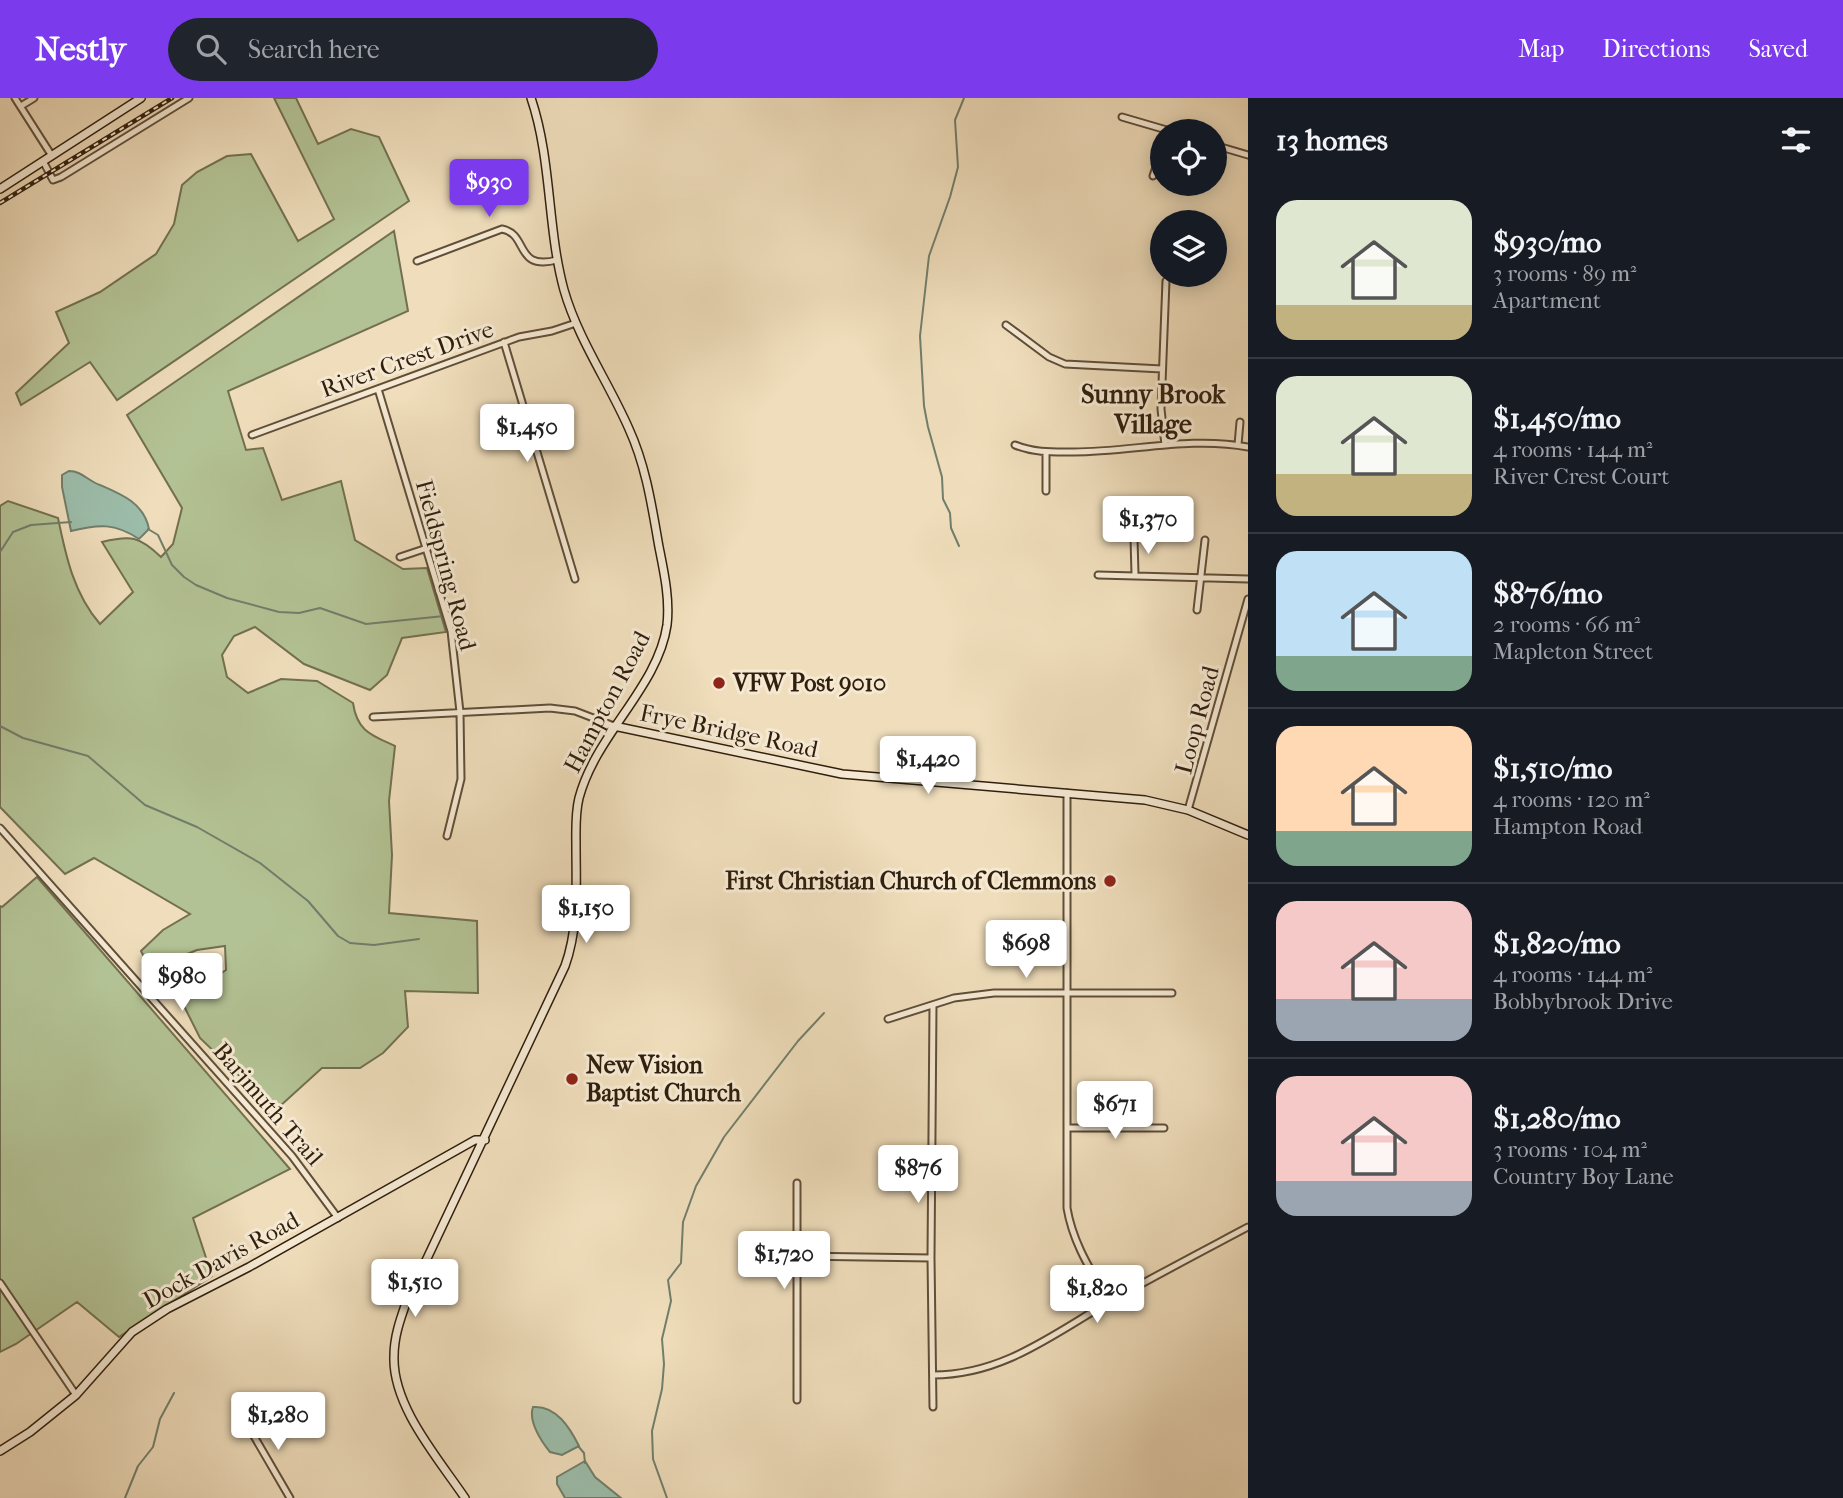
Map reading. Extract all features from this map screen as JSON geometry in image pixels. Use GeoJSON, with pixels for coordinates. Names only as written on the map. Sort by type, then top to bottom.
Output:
{"type":"FeatureCollection","features":[{"type":"Feature","properties":{"kind":"main road"},"geometry":{"type":"LineString","coordinates":[[0,189],[141,98]]}},
{"type":"Feature","properties":{"kind":"main road","name":"Hampton Road"},"geometry":{"type":"LineString","coordinates":[[465,1498],[411,1417],[401,1397],[395,1377],[395,1341],[406,1303],[485,1140],[570,952],[576,912],[578,802],[592,764],[647,677],[662,648],[668,612],[650,497],[637,449],[576,323],[565,293],[546,165],[531,98]]}},
{"type":"Feature","properties":{"kind":"main road","name":"Frye Bridge Road"},"geometry":{"type":"LineString","coordinates":[[614,726],[842,774],[1145,800],[1188,810],[1248,835]]}},
{"type":"Feature","properties":{"kind":"main road","name":"Dock Davis Road"},"geometry":{"type":"LineString","coordinates":[[0,1451],[30,1432],[76,1395],[132,1332],[167,1309],[249,1267],[475,1140],[485,1140]]}},
{"type":"Feature","properties":{"kind":"street"},"geometry":{"type":"LineString","coordinates":[[15,98],[52,156]]}},
{"type":"Feature","properties":{"kind":"street"},"geometry":{"type":"LineString","coordinates":[[21,106],[34,98]]}},
{"type":"Feature","properties":{"kind":"street"},"geometry":{"type":"LineString","coordinates":[[43,162],[53,180],[61,177],[189,98]]}},
{"type":"Feature","properties":{"kind":"street"},"geometry":{"type":"LineString","coordinates":[[1122,117],[1150,125]]}},
{"type":"Feature","properties":{"kind":"street"},"geometry":{"type":"LineString","coordinates":[[1227,149],[1248,155]]}},
{"type":"Feature","properties":{"kind":"street"},"geometry":{"type":"LineString","coordinates":[[417,261],[502,229],[511,232],[524,252],[533,260],[543,264],[558,260]]}},
{"type":"Feature","properties":{"kind":"street"},"geometry":{"type":"LineString","coordinates":[[1166,287],[1161,410],[1166,445]]}},
{"type":"Feature","properties":{"kind":"street","name":"River Crest Drive"},"geometry":{"type":"LineString","coordinates":[[253,435],[504,342],[576,323]]}},
{"type":"Feature","properties":{"kind":"street"},"geometry":{"type":"LineString","coordinates":[[1006,325],[1049,357],[1065,364],[1162,369]]}},
{"type":"Feature","properties":{"kind":"street"},"geometry":{"type":"LineString","coordinates":[[504,342],[575,579]]}},
{"type":"Feature","properties":{"kind":"street","name":"Fieldspring Road"},"geometry":{"type":"LineString","coordinates":[[378,389],[451,631],[460,712],[461,779],[447,836]]}},
{"type":"Feature","properties":{"kind":"street"},"geometry":{"type":"LineString","coordinates":[[1238,445],[1240,422]]}},
{"type":"Feature","properties":{"kind":"street"},"geometry":{"type":"LineString","coordinates":[[1015,445],[1033,452],[1101,451],[1166,445],[1248,447]]}},
{"type":"Feature","properties":{"kind":"street"},"geometry":{"type":"LineString","coordinates":[[1046,452],[1046,491]]}},
{"type":"Feature","properties":{"kind":"street"},"geometry":{"type":"LineString","coordinates":[[1134,539],[1135,574]]}},
{"type":"Feature","properties":{"kind":"street"},"geometry":{"type":"LineString","coordinates":[[1197,610],[1205,540]]}},
{"type":"Feature","properties":{"kind":"street"},"geometry":{"type":"LineString","coordinates":[[400,557],[427,548]]}},
{"type":"Feature","properties":{"kind":"street"},"geometry":{"type":"LineString","coordinates":[[1098,575],[1248,579]]}},
{"type":"Feature","properties":{"kind":"street","name":"Loop Road"},"geometry":{"type":"LineString","coordinates":[[1188,810],[1248,599]]}},
{"type":"Feature","properties":{"kind":"street"},"geometry":{"type":"LineString","coordinates":[[373,716],[550,708],[575,711],[614,726]]}},
{"type":"Feature","properties":{"kind":"street"},"geometry":{"type":"LineString","coordinates":[[1066,793],[1066,1190],[1069,1222],[1080,1253],[1109,1302]]}},
{"type":"Feature","properties":{"kind":"street","name":"Barjmuth Trail"},"geometry":{"type":"LineString","coordinates":[[0,828],[292,1156],[338,1218]]}},
{"type":"Feature","properties":{"kind":"street"},"geometry":{"type":"LineString","coordinates":[[888,1018],[954,998],[994,993],[1172,993]]}},
{"type":"Feature","properties":{"kind":"street"},"geometry":{"type":"LineString","coordinates":[[933,1005],[933,1407]]}},
{"type":"Feature","properties":{"kind":"street"},"geometry":{"type":"LineString","coordinates":[[1066,1128],[1164,1128]]}},
{"type":"Feature","properties":{"kind":"street"},"geometry":{"type":"LineString","coordinates":[[797,1183],[797,1399]]}},
{"type":"Feature","properties":{"kind":"street"},"geometry":{"type":"LineString","coordinates":[[933,1376],[954,1375],[994,1366],[1248,1227]]}},
{"type":"Feature","properties":{"kind":"street"},"geometry":{"type":"LineString","coordinates":[[797,1256],[931,1258]]}},
{"type":"Feature","properties":{"kind":"street"},"geometry":{"type":"LineString","coordinates":[[0,1283],[76,1395]]}},
{"type":"Feature","properties":{"kind":"street"},"geometry":{"type":"LineString","coordinates":[[244,1419],[290,1498]]}},
{"type":"Feature","properties":{"kind":"shaded area"},"geometry":{"type":"Polygon","coordinates":[[[274,98],[296,98],[318,144],[351,129],[379,137],[409,201],[117,400],[90,362],[21,405],[16,393],[69,343],[56,312],[100,292],[156,254],[174,224],[182,185],[197,172],[227,156],[251,154],[298,241],[334,219],[274,98]]]}},
{"type":"Feature","properties":{"kind":"shaded area"},"geometry":{"type":"Polygon","coordinates":[[[394,231],[408,311],[228,391],[246,450],[263,448],[282,500],[341,481],[355,540],[403,569],[427,568],[446,632],[402,638],[387,675],[370,690],[304,664],[255,627],[234,636],[222,655],[227,677],[248,693],[281,679],[317,681],[353,703],[358,720],[366,731],[395,746],[389,801],[392,855],[389,913],[477,921],[478,993],[405,991],[408,1027],[383,1053],[360,1068],[322,1068],[279,1107],[251,1087],[200,1038],[184,1006],[198,988],[226,970],[225,946],[197,950],[150,969],[141,951],[163,930],[190,914],[94,858],[65,874],[0,807],[0,506],[8,501],[58,518],[77,588],[100,624],[133,592],[102,542],[120,538],[134,539],[147,545],[161,557],[173,544],[182,508],[127,415],[394,231]]]}},
{"type":"Feature","properties":{"kind":"shaded area"},"geometry":{"type":"Polygon","coordinates":[[[69,471],[81,474],[116,492],[137,506],[149,529],[139,539],[122,530],[106,526],[71,531],[62,487],[62,475],[69,471]]]}},
{"type":"Feature","properties":{"kind":"shaded area"},"geometry":{"type":"Polygon","coordinates":[[[37,877],[290,1169],[193,1218],[212,1276],[119,1337],[77,1302],[0,1352],[0,906],[37,877]]]}},
{"type":"Feature","properties":{"kind":"shaded area"},"geometry":{"type":"Polygon","coordinates":[[[533,1407],[549,1410],[561,1419],[579,1446],[562,1455],[550,1452],[539,1437],[534,1424],[533,1407]]]}},
{"type":"Feature","properties":{"kind":"shaded area"},"geometry":{"type":"Polygon","coordinates":[[[585,1461],[595,1477],[621,1498],[565,1498],[557,1484],[557,1477],[585,1461]]]}},
{"type":"Feature","properties":{"kind":"waterway"},"geometry":{"type":"LineString","coordinates":[[959,546],[951,528],[950,513],[943,499],[942,477],[924,406],[920,336],[929,256],[958,167],[955,120],[964,98]]}},
{"type":"Feature","properties":{"kind":"waterway"},"geometry":{"type":"LineString","coordinates":[[0,552],[13,532],[31,525],[71,522]]}},
{"type":"Feature","properties":{"kind":"waterway"},"geometry":{"type":"LineString","coordinates":[[148,529],[158,535],[172,565],[184,577],[227,598],[279,612],[299,613],[320,608],[366,624],[444,616]]}},
{"type":"Feature","properties":{"kind":"waterway"},"geometry":{"type":"LineString","coordinates":[[0,726],[23,738],[88,756],[145,805],[197,827],[260,863],[308,901],[338,936],[350,943],[374,945],[419,939]]}},
{"type":"Feature","properties":{"kind":"waterway"},"geometry":{"type":"LineString","coordinates":[[667,1498],[653,1459],[652,1431],[662,1389],[662,1339],[671,1301],[668,1280],[681,1263],[683,1222],[696,1186],[724,1137],[798,1041],[824,1013]]}},
{"type":"Feature","properties":{"kind":"waterway"},"geometry":{"type":"LineString","coordinates":[[125,1498],[138,1466],[153,1447],[160,1419],[174,1393]]}},
{"type":"Feature","properties":{"kind":"waterway"},"geometry":{"type":"LineString","coordinates":[[578,1446],[584,1453],[585,1463]]}},
{"type":"Feature","properties":{"kind":"railway"},"geometry":{"type":"LineString","coordinates":[[0,203],[172,98]]}},
{"type":"Feature","properties":{"kind":"place","name":"VFW Post 9010"},"geometry":{"type":"Point","coordinates":[719,683]}},
{"type":"Feature","properties":{"kind":"place","name":"First Christian Church of Clemmons"},"geometry":{"type":"Point","coordinates":[1110,881]}},
{"type":"Feature","properties":{"kind":"place","name":"New Vision Baptist Church"},"geometry":{"type":"Point","coordinates":[572,1079]}},
{"type":"Feature","properties":{"kind":"district","name":"Sunny Brook Village"},"geometry":{"type":"Point","coordinates":[1153,409]}}]}
